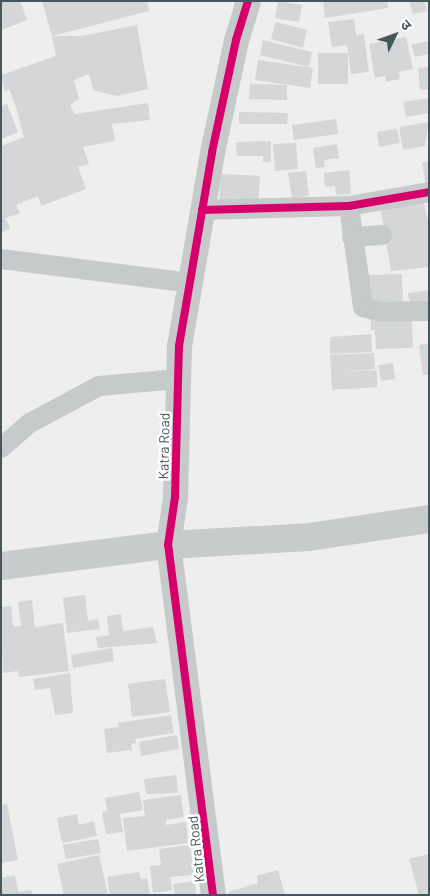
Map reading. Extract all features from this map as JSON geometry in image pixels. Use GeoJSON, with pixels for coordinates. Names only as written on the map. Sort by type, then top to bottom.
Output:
{"type":"FeatureCollection","features":[{"type":"Feature","properties":{"kind":"main road"},"geometry":{"type":"LineString","coordinates":[[1,566],[168,545],[309,537],[429,519]]}},
{"type":"Feature","properties":{"kind":"street"},"geometry":{"type":"LineString","coordinates":[[228,1],[236,40]]}},
{"type":"Feature","properties":{"kind":"street","name":"Katra Road"},"geometry":{"type":"LineString","coordinates":[[213,895],[168,545],[176,498],[179,346],[202,210],[236,40],[248,1]]}},
{"type":"Feature","properties":{"kind":"street"},"geometry":{"type":"LineString","coordinates":[[202,210],[349,206],[429,192]]}},
{"type":"Feature","properties":{"kind":"street"},"geometry":{"type":"LineString","coordinates":[[349,206],[363,307],[382,312],[429,311]]}},
{"type":"Feature","properties":{"kind":"street"},"geometry":{"type":"LineString","coordinates":[[352,237],[382,234]]}},
{"type":"Feature","properties":{"kind":"street"},"geometry":{"type":"LineString","coordinates":[[1,259],[190,283]]}},
{"type":"Feature","properties":{"kind":"street"},"geometry":{"type":"LineString","coordinates":[[1,448],[30,423],[99,386],[178,379]]}},
{"type":"Feature","properties":{"kind":"building"},"geometry":{"type":"Polygon","coordinates":[[[1,1],[20,1],[27,20],[1,30],[1,1]]]}},
{"type":"Feature","properties":{"kind":"building"},"geometry":{"type":"Polygon","coordinates":[[[42,1],[147,1],[149,11],[52,36],[42,1]]]}},
{"type":"Feature","properties":{"kind":"building"},"geometry":{"type":"Polygon","coordinates":[[[278,1],[302,5],[299,22],[275,18],[278,1]]]}},
{"type":"Feature","properties":{"kind":"building"},"geometry":{"type":"Polygon","coordinates":[[[323,1],[387,1],[388,8],[325,18],[323,1]]]}},
{"type":"Feature","properties":{"kind":"building"},"geometry":{"type":"Polygon","coordinates":[[[409,1],[424,1],[427,11],[413,14],[409,1]]]}},
{"type":"Feature","properties":{"kind":"building"},"geometry":{"type":"Polygon","coordinates":[[[354,19],[356,35],[364,34],[369,72],[351,74],[347,45],[332,47],[328,22],[354,19]]]}},
{"type":"Feature","properties":{"kind":"building"},"geometry":{"type":"Polygon","coordinates":[[[276,22],[307,30],[303,48],[271,39],[276,22]]]}},
{"type":"Feature","properties":{"kind":"building"},"geometry":{"type":"Polygon","coordinates":[[[137,25],[148,89],[117,96],[93,90],[89,74],[74,80],[79,99],[70,105],[75,114],[148,103],[150,120],[112,124],[115,141],[83,147],[89,164],[78,167],[86,189],[41,206],[38,196],[16,205],[20,213],[5,218],[10,228],[1,233],[1,146],[24,137],[16,107],[9,89],[5,92],[1,75],[56,56],[52,36],[82,36],[137,25]]]}},
{"type":"Feature","properties":{"kind":"building"},"geometry":{"type":"Polygon","coordinates":[[[406,37],[413,69],[399,72],[400,79],[386,82],[385,76],[375,78],[369,44],[406,37]]]}},
{"type":"Feature","properties":{"kind":"building"},"geometry":{"type":"Polygon","coordinates":[[[263,40],[312,52],[309,67],[260,55],[263,40]]]}},
{"type":"Feature","properties":{"kind":"building"},"geometry":{"type":"Polygon","coordinates":[[[429,41],[429,54],[415,57],[411,45],[429,41]]]}},
{"type":"Feature","properties":{"kind":"building"},"geometry":{"type":"Polygon","coordinates":[[[318,53],[348,53],[348,84],[318,84],[318,53]]]}},
{"type":"Feature","properties":{"kind":"building"},"geometry":{"type":"Polygon","coordinates":[[[258,60],[313,68],[310,88],[255,80],[258,60]]]}},
{"type":"Feature","properties":{"kind":"building"},"geometry":{"type":"Polygon","coordinates":[[[429,67],[429,89],[420,90],[418,68],[429,67]]]}},
{"type":"Feature","properties":{"kind":"building"},"geometry":{"type":"Polygon","coordinates":[[[250,84],[287,85],[287,100],[249,99],[250,84]]]}},
{"type":"Feature","properties":{"kind":"building"},"geometry":{"type":"Polygon","coordinates":[[[429,98],[429,113],[406,117],[403,102],[429,98]]]}},
{"type":"Feature","properties":{"kind":"building"},"geometry":{"type":"Polygon","coordinates":[[[7,104],[18,132],[1,139],[1,106],[7,104]]]}},
{"type":"Feature","properties":{"kind":"building"},"geometry":{"type":"Polygon","coordinates":[[[239,112],[288,113],[287,124],[239,124],[239,112]]]}},
{"type":"Feature","properties":{"kind":"building"},"geometry":{"type":"Polygon","coordinates":[[[336,119],[338,134],[294,140],[292,125],[336,119]]]}},
{"type":"Feature","properties":{"kind":"building"},"geometry":{"type":"Polygon","coordinates":[[[429,122],[425,146],[403,150],[399,127],[429,122]]]}},
{"type":"Feature","properties":{"kind":"building"},"geometry":{"type":"Polygon","coordinates":[[[397,129],[400,143],[379,147],[377,132],[397,129]]]}},
{"type":"Feature","properties":{"kind":"building"},"geometry":{"type":"Polygon","coordinates":[[[271,141],[271,162],[263,162],[263,156],[237,156],[236,142],[271,141]]]}},
{"type":"Feature","properties":{"kind":"building"},"geometry":{"type":"Polygon","coordinates":[[[296,143],[298,169],[275,171],[273,144],[296,143]]]}},
{"type":"Feature","properties":{"kind":"building"},"geometry":{"type":"Polygon","coordinates":[[[337,144],[339,158],[324,160],[325,167],[316,168],[313,148],[337,144]]]}},
{"type":"Feature","properties":{"kind":"building"},"geometry":{"type":"Polygon","coordinates":[[[429,161],[429,184],[426,185],[422,163],[429,161]]]}},
{"type":"Feature","properties":{"kind":"building"},"geometry":{"type":"Polygon","coordinates":[[[349,170],[351,194],[336,195],[335,186],[325,187],[324,173],[349,170]]]}},
{"type":"Feature","properties":{"kind":"building"},"geometry":{"type":"Polygon","coordinates":[[[306,171],[309,196],[292,198],[288,173],[306,171]]]}},
{"type":"Feature","properties":{"kind":"building"},"geometry":{"type":"Polygon","coordinates":[[[221,174],[260,176],[258,206],[219,203],[221,174]]]}},
{"type":"Feature","properties":{"kind":"building"},"geometry":{"type":"Polygon","coordinates":[[[423,198],[429,226],[429,267],[391,271],[380,205],[423,198]]]}},
{"type":"Feature","properties":{"kind":"building"},"geometry":{"type":"Polygon","coordinates":[[[402,274],[403,305],[366,306],[365,275],[402,274]]]}},
{"type":"Feature","properties":{"kind":"building"},"geometry":{"type":"Polygon","coordinates":[[[429,290],[429,310],[411,312],[408,293],[429,290]]]}},
{"type":"Feature","properties":{"kind":"building"},"geometry":{"type":"Polygon","coordinates":[[[370,314],[412,319],[413,348],[376,349],[375,330],[371,330],[370,314]]]}},
{"type":"Feature","properties":{"kind":"building"},"geometry":{"type":"Polygon","coordinates":[[[371,334],[372,352],[330,354],[330,337],[371,334]]]}},
{"type":"Feature","properties":{"kind":"building"},"geometry":{"type":"Polygon","coordinates":[[[429,343],[429,375],[423,375],[419,345],[429,343]]]}},
{"type":"Feature","properties":{"kind":"building"},"geometry":{"type":"Polygon","coordinates":[[[374,353],[375,369],[342,372],[377,370],[377,387],[332,390],[330,355],[374,353]]]}},
{"type":"Feature","properties":{"kind":"building"},"geometry":{"type":"Polygon","coordinates":[[[393,363],[395,379],[381,381],[378,365],[393,363]]]}},
{"type":"Feature","properties":{"kind":"building"},"geometry":{"type":"Polygon","coordinates":[[[85,595],[88,621],[98,619],[100,629],[67,633],[63,598],[85,595]]]}},
{"type":"Feature","properties":{"kind":"building"},"geometry":{"type":"Polygon","coordinates":[[[32,600],[35,627],[63,623],[69,671],[19,677],[18,671],[3,673],[1,607],[11,606],[13,626],[21,626],[18,602],[32,600]]]}},
{"type":"Feature","properties":{"kind":"building"},"geometry":{"type":"Polygon","coordinates":[[[121,614],[123,631],[153,627],[157,643],[98,648],[96,637],[109,635],[107,616],[121,614]]]}},
{"type":"Feature","properties":{"kind":"building"},"geometry":{"type":"Polygon","coordinates":[[[112,648],[114,661],[73,668],[71,655],[112,648]]]}},
{"type":"Feature","properties":{"kind":"building"},"geometry":{"type":"Polygon","coordinates":[[[70,673],[73,713],[55,715],[50,688],[35,690],[33,679],[70,673]]]}},
{"type":"Feature","properties":{"kind":"building"},"geometry":{"type":"Polygon","coordinates":[[[165,679],[170,712],[132,717],[128,684],[165,679]]]}},
{"type":"Feature","properties":{"kind":"building"},"geometry":{"type":"Polygon","coordinates":[[[171,715],[174,733],[135,739],[136,743],[131,744],[132,750],[107,753],[104,729],[119,727],[118,723],[171,715]]]}},
{"type":"Feature","properties":{"kind":"building"},"geometry":{"type":"Polygon","coordinates":[[[177,735],[179,749],[141,756],[139,742],[177,735]]]}},
{"type":"Feature","properties":{"kind":"building"},"geometry":{"type":"Polygon","coordinates":[[[176,775],[178,793],[146,794],[144,779],[176,775]]]}},
{"type":"Feature","properties":{"kind":"building"},"geometry":{"type":"Polygon","coordinates":[[[139,792],[143,810],[120,814],[123,832],[106,834],[102,812],[107,811],[105,798],[139,792]]]}},
{"type":"Feature","properties":{"kind":"building"},"geometry":{"type":"Polygon","coordinates":[[[181,795],[184,817],[166,820],[166,825],[186,822],[188,843],[127,851],[123,818],[145,816],[143,800],[181,795]]]}},
{"type":"Feature","properties":{"kind":"building"},"geometry":{"type":"Polygon","coordinates":[[[7,804],[18,860],[1,863],[1,805],[7,804]]]}},
{"type":"Feature","properties":{"kind":"building"},"geometry":{"type":"Polygon","coordinates":[[[77,814],[79,825],[94,821],[97,836],[62,843],[57,818],[77,814]]]}},
{"type":"Feature","properties":{"kind":"building"},"geometry":{"type":"Polygon","coordinates":[[[98,839],[101,853],[66,859],[63,845],[98,839]]]}},
{"type":"Feature","properties":{"kind":"building"},"geometry":{"type":"Polygon","coordinates":[[[190,845],[194,875],[170,877],[172,890],[153,893],[150,866],[161,865],[159,849],[190,845]]]}},
{"type":"Feature","properties":{"kind":"building"},"geometry":{"type":"Polygon","coordinates":[[[429,854],[429,895],[419,895],[409,859],[429,854]]]}},
{"type":"Feature","properties":{"kind":"building"},"geometry":{"type":"Polygon","coordinates":[[[99,855],[108,895],[64,895],[57,864],[99,855]]]}},
{"type":"Feature","properties":{"kind":"building"},"geometry":{"type":"Polygon","coordinates":[[[278,870],[285,895],[229,895],[228,892],[258,883],[257,876],[278,870]]]}},
{"type":"Feature","properties":{"kind":"building"},"geometry":{"type":"Polygon","coordinates":[[[139,872],[141,879],[147,878],[150,895],[110,895],[107,877],[139,872]]]}},
{"type":"Feature","properties":{"kind":"building"},"geometry":{"type":"Polygon","coordinates":[[[15,875],[18,892],[31,890],[32,895],[1,895],[1,878],[15,875]]]}},
{"type":"Feature","properties":{"kind":"building"},"geometry":{"type":"Polygon","coordinates":[[[195,881],[196,895],[175,895],[173,884],[195,881]]]}},
{"type":"Feature","properties":{"kind":"cycle path"},"geometry":{"type":"LineString","coordinates":[[213,895],[168,545],[175,497],[179,346],[212,152],[236,40],[248,1]]}},
{"type":"Feature","properties":{"kind":"cycle path"},"geometry":{"type":"LineString","coordinates":[[202,210],[349,206],[429,192]]}}]}
